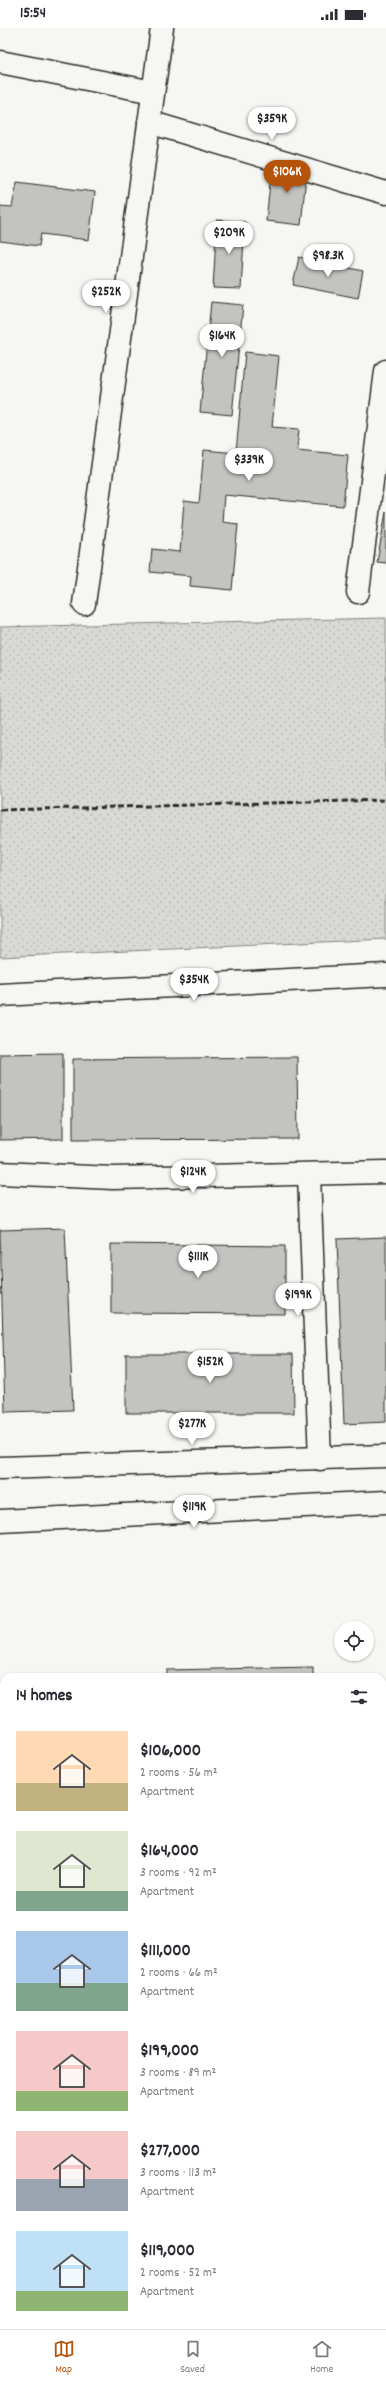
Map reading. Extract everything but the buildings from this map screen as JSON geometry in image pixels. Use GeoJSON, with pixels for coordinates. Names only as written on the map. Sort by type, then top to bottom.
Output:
{"type":"FeatureCollection","features":[{"type":"Feature","properties":{"kind":"street"},"geometry":{"type":"LineString","coordinates":[[84,604],[162,28]]}},
{"type":"Feature","properties":{"kind":"street"},"geometry":{"type":"LineString","coordinates":[[0,62],[153,92]]}},
{"type":"Feature","properties":{"kind":"street"},"geometry":{"type":"LineString","coordinates":[[149,122],[386,193]]}},
{"type":"Feature","properties":{"kind":"street"},"geometry":{"type":"LineString","coordinates":[[358,592],[386,371]]}},
{"type":"Feature","properties":{"kind":"street"},"geometry":{"type":"LineString","coordinates":[[0,995],[386,975]]}},
{"type":"Feature","properties":{"kind":"street"},"geometry":{"type":"LineString","coordinates":[[0,1173],[113,1178],[309,1175],[386,1172]]}},
{"type":"Feature","properties":{"kind":"street"},"geometry":{"type":"LineString","coordinates":[[309,1175],[320,1459]]}},
{"type":"Feature","properties":{"kind":"street"},"geometry":{"type":"LineString","coordinates":[[0,1468],[386,1456]]}},
{"type":"Feature","properties":{"kind":"street"},"geometry":{"type":"LineString","coordinates":[[0,1521],[386,1502]]}},
{"type":"Feature","properties":{"kind":"shaded area"},"geometry":{"type":"Polygon","coordinates":[[[386,618],[386,939],[0,957],[0,627],[386,618]]]}},
{"type":"Feature","properties":{"kind":"railway"},"geometry":{"type":"LineString","coordinates":[[0,810],[386,800]]}}]}
